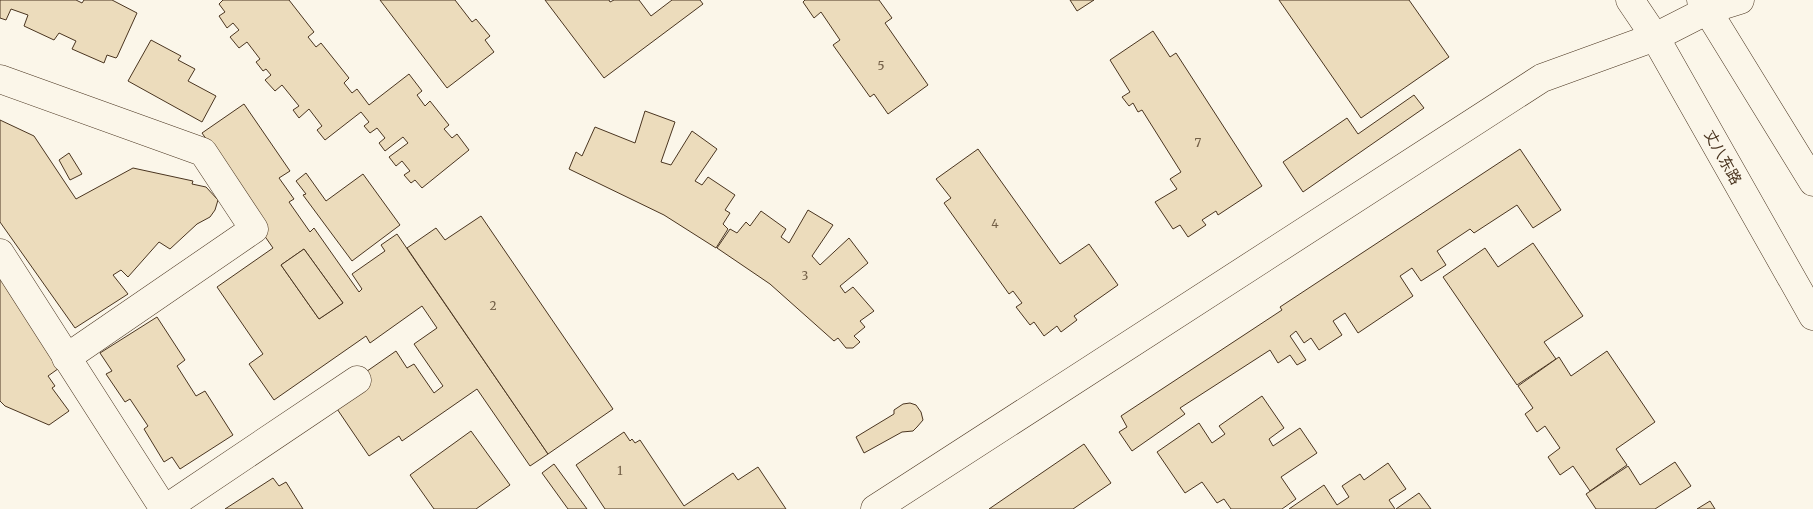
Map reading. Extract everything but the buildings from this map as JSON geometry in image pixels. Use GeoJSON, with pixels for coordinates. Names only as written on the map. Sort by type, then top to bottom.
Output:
{"type":"FeatureCollection","features":[{"type":"Feature","properties":{"kind":"street","name":"丈八东路"},"geometry":{"type":"LineString","coordinates":[[1630,0],[1655,37],[1813,316]]}},
{"type":"Feature","properties":{"kind":"street"},"geometry":{"type":"LineString","coordinates":[[875,509],[1542,78],[1655,37],[1705,5],[1740,0]]}},
{"type":"Feature","properties":{"kind":"street"},"geometry":{"type":"LineString","coordinates":[[1705,5],[1813,182]]}},
{"type":"Feature","properties":{"kind":"street"},"geometry":{"type":"LineString","coordinates":[[0,80],[203,152],[254,229],[66,358]]}},
{"type":"Feature","properties":{"kind":"street"},"geometry":{"type":"LineString","coordinates":[[0,254],[164,509],[357,380]]}}]}
